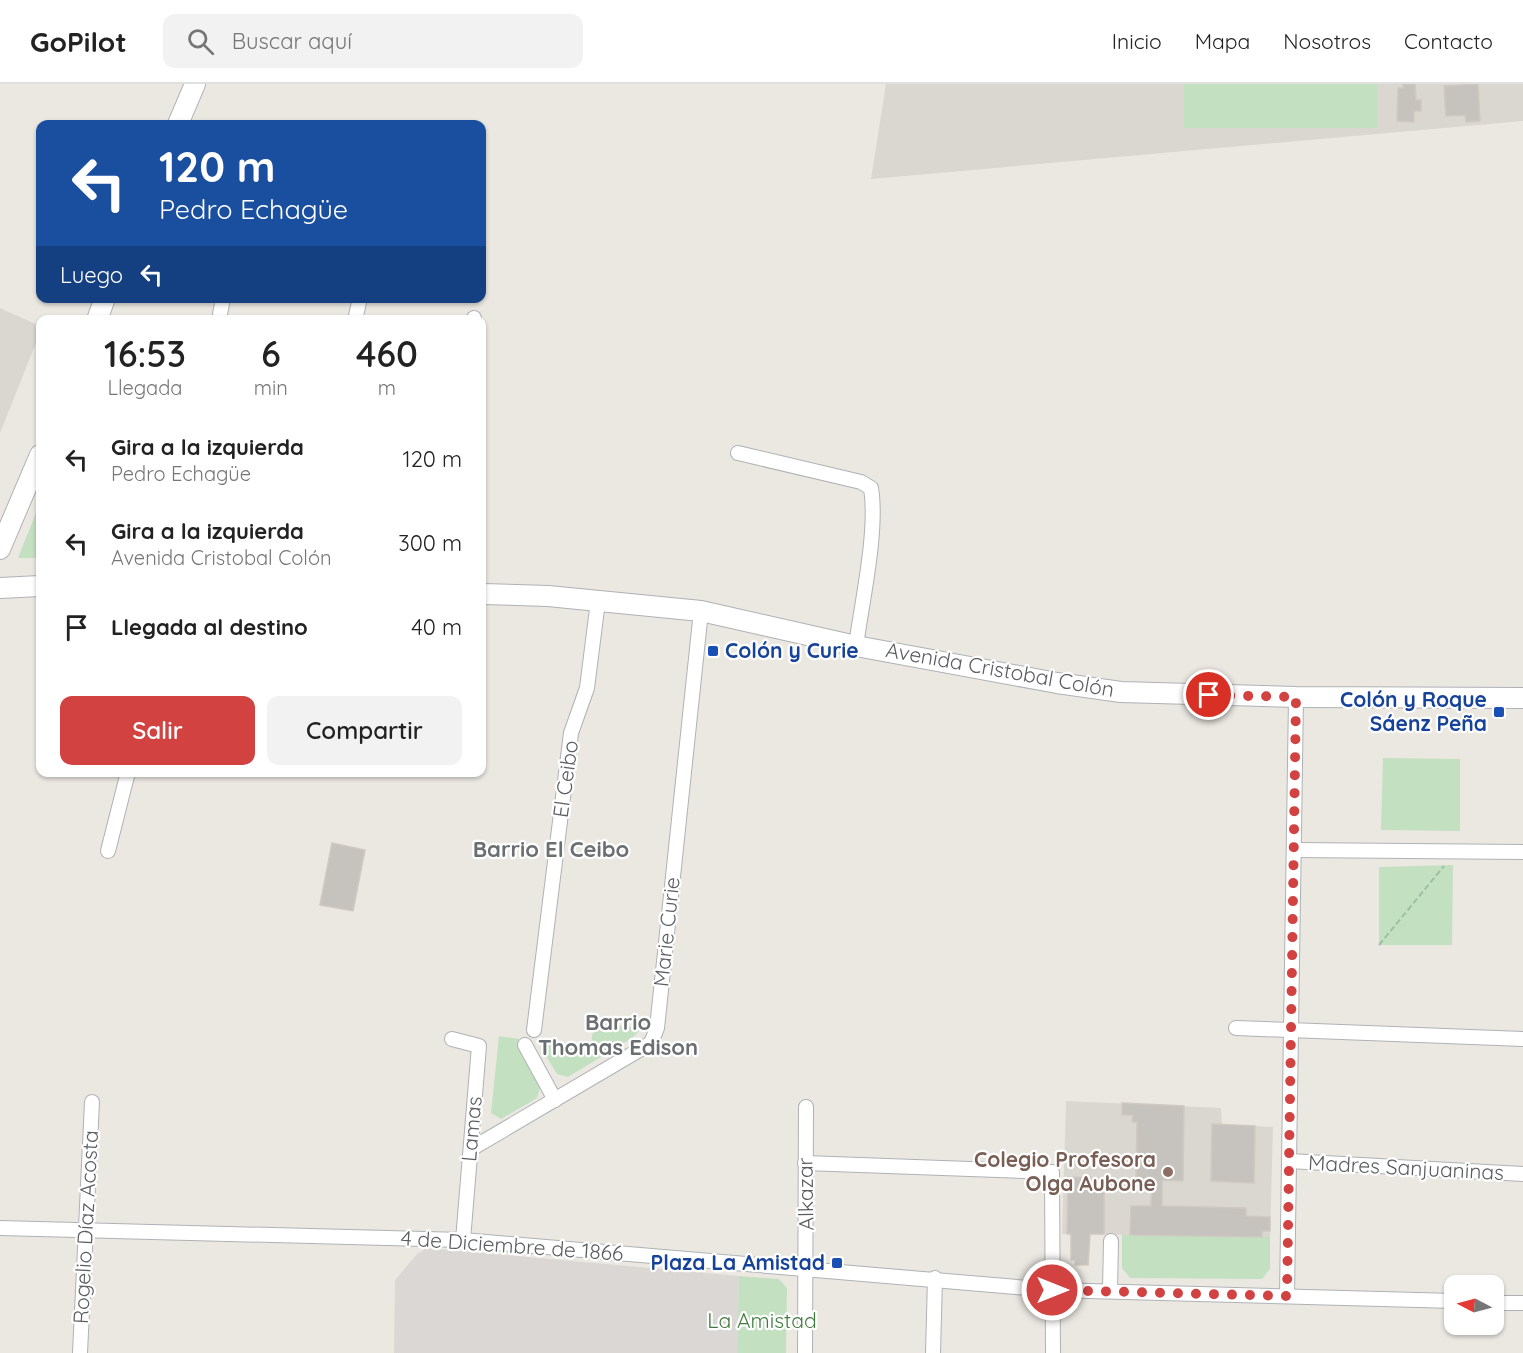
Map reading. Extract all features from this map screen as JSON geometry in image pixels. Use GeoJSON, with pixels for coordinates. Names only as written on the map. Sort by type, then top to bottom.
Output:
{"type":"FeatureCollection","features":[{"type":"Feature","properties":{"kind":"main road"},"geometry":{"type":"LineString","coordinates":[[180,120],[195,84]]}},
{"type":"Feature","properties":{"kind":"main road"},"geometry":{"type":"LineString","coordinates":[[0,549],[36,464]]}},
{"type":"Feature","properties":{"kind":"main road"},"geometry":{"type":"LineString","coordinates":[[0,588],[36,586]]}},
{"type":"Feature","properties":{"kind":"main road","name":"Avenida Cristobal Colón"},"geometry":{"type":"LineString","coordinates":[[486,594],[598,601],[701,611],[856,645],[1057,683],[1121,692],[1296,697],[1523,698]]}},
{"type":"Feature","properties":{"kind":"street"},"geometry":{"type":"LineString","coordinates":[[738,453],[861,482],[871,488],[874,503],[872,527],[856,645]]}},
{"type":"Feature","properties":{"kind":"street","name":"El Ceibo"},"geometry":{"type":"LineString","coordinates":[[534,1030],[571,733],[587,688],[598,601]]}},
{"type":"Feature","properties":{"kind":"street","name":"Marie Curie"},"geometry":{"type":"LineString","coordinates":[[471,1149],[651,1043],[657,1028],[701,611]]}},
{"type":"Feature","properties":{"kind":"street"},"geometry":{"type":"LineString","coordinates":[[1287,1296],[1296,697]]}},
{"type":"Feature","properties":{"kind":"street"},"geometry":{"type":"LineString","coordinates":[[108,851],[127,777]]}},
{"type":"Feature","properties":{"kind":"street"},"geometry":{"type":"LineString","coordinates":[[1294,850],[1523,852]]}},
{"type":"Feature","properties":{"kind":"street"},"geometry":{"type":"LineString","coordinates":[[1236,1028],[1523,1039]]}},
{"type":"Feature","properties":{"kind":"street","name":"Lamas"},"geometry":{"type":"LineString","coordinates":[[452,1039],[479,1046],[463,1240]]}},
{"type":"Feature","properties":{"kind":"street"},"geometry":{"type":"LineString","coordinates":[[525,1045],[555,1100]]}},
{"type":"Feature","properties":{"kind":"street","name":"Rogelio Díaz Acosta"},"geometry":{"type":"LineString","coordinates":[[80,1353],[92,1102]]}},
{"type":"Feature","properties":{"kind":"street","name":"Alkazar"},"geometry":{"type":"LineString","coordinates":[[805,1353],[806,1107]]}},
{"type":"Feature","properties":{"kind":"street","name":"Madres Sanjuaninas"},"geometry":{"type":"LineString","coordinates":[[1289,1161],[1523,1174]]}},
{"type":"Feature","properties":{"kind":"street"},"geometry":{"type":"LineString","coordinates":[[805,1162],[1052,1172],[1053,1353]]}},
{"type":"Feature","properties":{"kind":"street","name":"4 de Diciembre de 1866"},"geometry":{"type":"LineString","coordinates":[[0,1228],[463,1240],[935,1278],[1052,1290],[1444,1301]]}},
{"type":"Feature","properties":{"kind":"street"},"geometry":{"type":"LineString","coordinates":[[1110,1290],[1111,1241]]}},
{"type":"Feature","properties":{"kind":"street"},"geometry":{"type":"LineString","coordinates":[[933,1353],[935,1278]]}},
{"type":"Feature","properties":{"kind":"street"},"geometry":{"type":"LineString","coordinates":[[1504,1303],[1523,1304]]}},
{"type":"Feature","properties":{"kind":"path"},"geometry":{"type":"LineString","coordinates":[[1379,945],[1444,866]]}},
{"type":"Feature","properties":{"kind":"shaded area"},"geometry":{"type":"Polygon","coordinates":[[[886,84],[1523,84],[1523,121],[871,179],[886,84]]]}},
{"type":"Feature","properties":{"kind":"shaded area"},"geometry":{"type":"Polygon","coordinates":[[[0,308],[36,324],[36,343],[0,433],[0,308]]]}},
{"type":"Feature","properties":{"kind":"shaded area","name":"Colegio Profesora Olga Aubone"},"geometry":{"type":"Polygon","coordinates":[[[1066,1101],[1221,1108],[1222,1124],[1273,1127],[1270,1237],[1062,1234],[1066,1101]]]}},
{"type":"Feature","properties":{"kind":"shaded area"},"geometry":{"type":"Polygon","coordinates":[[[427,1248],[739,1276],[737,1353],[394,1353],[395,1280],[417,1254],[427,1248]]]}},
{"type":"Feature","properties":{"kind":"green space"},"geometry":{"type":"Polygon","coordinates":[[[1184,84],[1377,84],[1377,128],[1184,128],[1184,84]]]}},
{"type":"Feature","properties":{"kind":"green space"},"geometry":{"type":"Polygon","coordinates":[[[36,513],[36,558],[18,558],[36,513]]]}},
{"type":"Feature","properties":{"kind":"green space"},"geometry":{"type":"Polygon","coordinates":[[[1383,758],[1460,759],[1460,831],[1381,830],[1383,758]]]}},
{"type":"Feature","properties":{"kind":"green space"},"geometry":{"type":"Polygon","coordinates":[[[1453,865],[1452,945],[1379,945],[1379,867],[1453,865]]]}},
{"type":"Feature","properties":{"kind":"green space"},"geometry":{"type":"Polygon","coordinates":[[[594,1023],[642,1028],[632,1038],[568,1077],[557,1074],[541,1048],[542,1043],[590,1052],[594,1023]]]}},
{"type":"Feature","properties":{"kind":"green space"},"geometry":{"type":"Polygon","coordinates":[[[499,1036],[519,1039],[518,1049],[540,1087],[537,1098],[501,1119],[491,1113],[499,1036]]]}},
{"type":"Feature","properties":{"kind":"green space"},"geometry":{"type":"Polygon","coordinates":[[[1122,1235],[1270,1237],[1270,1269],[1262,1279],[1130,1278],[1122,1268],[1122,1235]]]}},
{"type":"Feature","properties":{"kind":"green space","name":"La Amistad"},"geometry":{"type":"Polygon","coordinates":[[[739,1276],[779,1279],[787,1288],[786,1353],[737,1353],[739,1276]]]}},
{"type":"Feature","properties":{"kind":"building"},"geometry":{"type":"Polygon","coordinates":[[[1403,84],[1415,84],[1416,100],[1421,100],[1421,111],[1414,111],[1414,122],[1397,121],[1398,88],[1403,88],[1403,84]]]}},
{"type":"Feature","properties":{"kind":"building"},"geometry":{"type":"Polygon","coordinates":[[[1478,84],[1480,121],[1466,122],[1465,115],[1446,116],[1444,86],[1478,84]]]}},
{"type":"Feature","properties":{"kind":"building"},"geometry":{"type":"Polygon","coordinates":[[[332,843],[365,850],[353,911],[320,905],[332,843]]]}},
{"type":"Feature","properties":{"kind":"building"},"geometry":{"type":"Polygon","coordinates":[[[1122,1103],[1184,1106],[1183,1181],[1162,1180],[1162,1206],[1246,1208],[1246,1216],[1270,1217],[1270,1231],[1262,1231],[1262,1237],[1130,1235],[1131,1206],[1151,1206],[1152,1179],[1136,1179],[1137,1122],[1132,1122],[1133,1115],[1122,1115],[1122,1103]]]}},
{"type":"Feature","properties":{"kind":"building"},"geometry":{"type":"Polygon","coordinates":[[[1212,1124],[1255,1126],[1254,1183],[1211,1181],[1212,1124]]]}},
{"type":"Feature","properties":{"kind":"building"},"geometry":{"type":"Polygon","coordinates":[[[1068,1177],[1104,1178],[1104,1234],[1090,1234],[1088,1265],[1075,1265],[1075,1260],[1071,1260],[1071,1234],[1067,1234],[1068,1177]]]}},
{"type":"Feature","properties":{"kind":"place","name":"Colón y Curie"},"geometry":{"type":"Point","coordinates":[713,651]}},
{"type":"Feature","properties":{"kind":"place","name":"Colón y Roque Sáenz Peña"},"geometry":{"type":"Point","coordinates":[1499,712]}},
{"type":"Feature","properties":{"kind":"place","name":"Colegio Profesora Olga Aubone"},"geometry":{"type":"Point","coordinates":[1168,1172]}},
{"type":"Feature","properties":{"kind":"place","name":"Plaza La Amistad"},"geometry":{"type":"Point","coordinates":[837,1263]}},
{"type":"Feature","properties":{"kind":"district","name":"Barrio El Ceibo"},"geometry":{"type":"Point","coordinates":[551,849]}},
{"type":"Feature","properties":{"kind":"district","name":"Barrio Thomas Edison"},"geometry":{"type":"Point","coordinates":[618,1034]}},
{"type":"Feature","properties":{"kind":"route"},"geometry":{"type":"LineString","coordinates":[[1052,1290],[1287,1296],[1296,697],[1209,695]]}}]}
